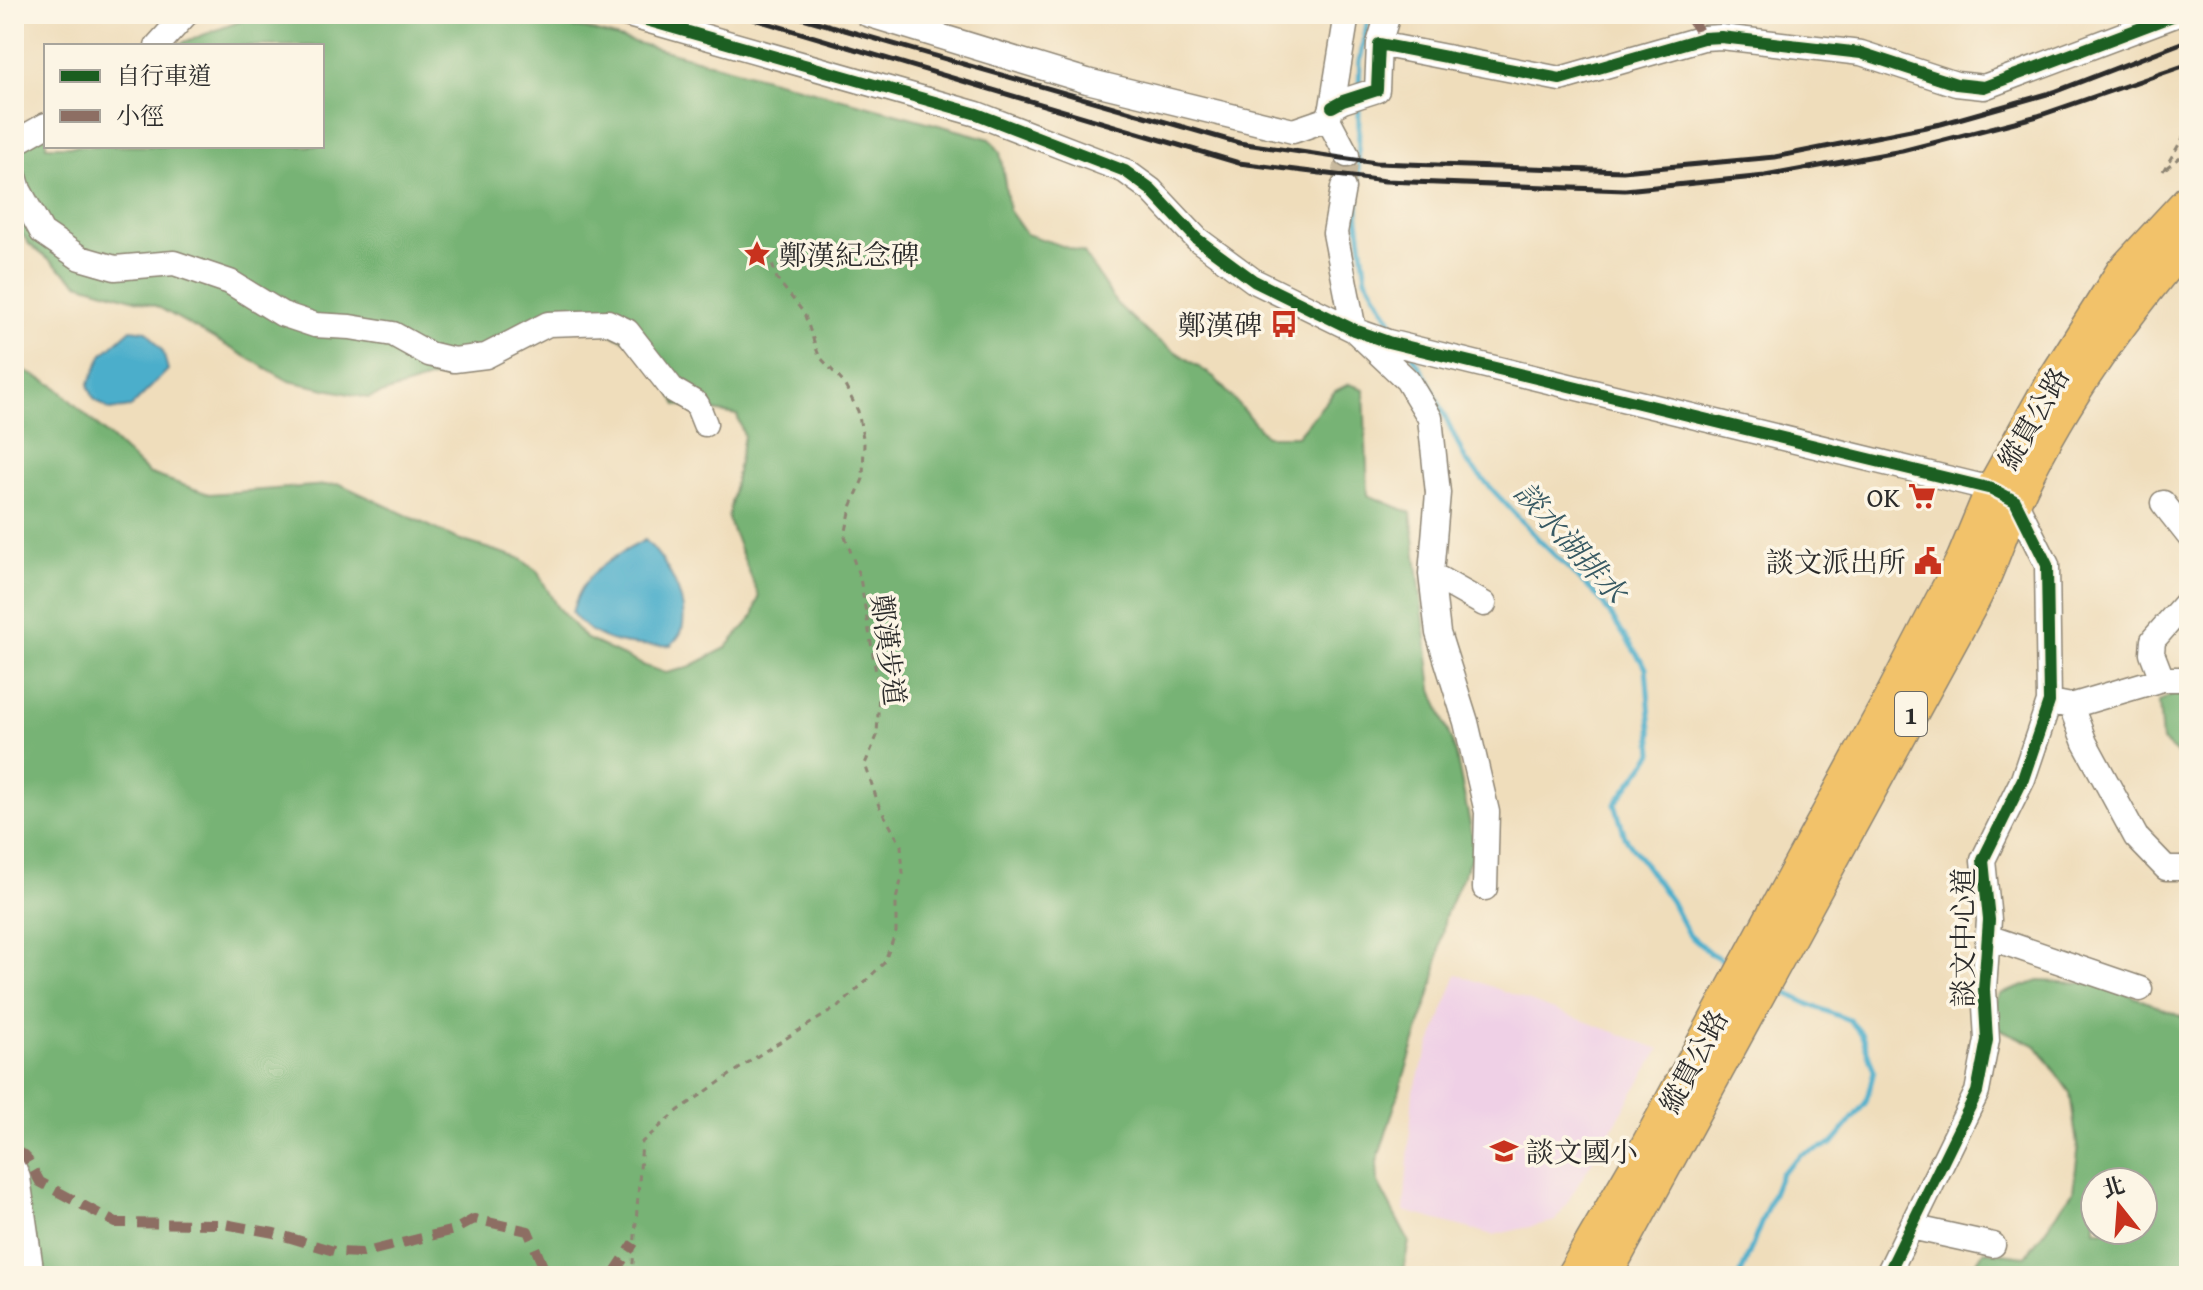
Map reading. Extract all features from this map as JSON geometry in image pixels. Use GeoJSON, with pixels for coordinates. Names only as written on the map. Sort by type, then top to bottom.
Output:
{"type":"FeatureCollection","features":[{"type":"Feature","properties":{"kind":"main road","name":"縱貫公路"},"geometry":{"type":"LineString","coordinates":[[2004,495],[2049,387],[2122,272],[2189,200]]}},
{"type":"Feature","properties":{"kind":"main road","name":"縱貫公路"},"geometry":{"type":"LineString","coordinates":[[1605,1276],[1648,1171],[1785,917],[1963,559],[2142,293],[2189,239]]}},
{"type":"Feature","properties":{"kind":"main road","name":"縱貫公路"},"geometry":{"type":"LineString","coordinates":[[1572,1276],[1648,1171]]}},
{"type":"Feature","properties":{"kind":"street"},"geometry":{"type":"LineString","coordinates":[[159,44],[186,14]]}},
{"type":"Feature","properties":{"kind":"street"},"geometry":{"type":"LineString","coordinates":[[625,14],[977,114],[1125,171],[1151,190],[1197,239],[1254,281],[1354,330],[1388,342],[2004,495]]}},
{"type":"Feature","properties":{"kind":"street"},"geometry":{"type":"LineString","coordinates":[[869,14],[1087,81],[1293,131],[1377,90],[1379,44],[1388,14]]}},
{"type":"Feature","properties":{"kind":"street"},"geometry":{"type":"LineString","coordinates":[[1347,14],[1334,109],[1347,155]]}},
{"type":"Feature","properties":{"kind":"street"},"geometry":{"type":"LineString","coordinates":[[1379,44],[1560,79],[1703,38],[1721,37],[1861,53],[1956,84],[1984,87],[2178,14]]}},
{"type":"Feature","properties":{"kind":"street"},"geometry":{"type":"LineString","coordinates":[[14,147],[18,141],[44,126]]}},
{"type":"Feature","properties":{"kind":"street"},"geometry":{"type":"LineString","coordinates":[[14,173],[19,190],[42,232],[80,258],[115,268],[174,263],[230,282],[282,314],[315,325],[393,334],[429,354],[454,360],[486,356],[548,324],[608,322],[627,331],[673,390],[697,404],[705,424]]}},
{"type":"Feature","properties":{"kind":"street"},"geometry":{"type":"LineString","coordinates":[[1343,188],[1335,233],[1354,330],[1407,380],[1430,418],[1438,493],[1431,574],[1438,633],[1466,722],[1487,812],[1485,888]]}},
{"type":"Feature","properties":{"kind":"street","name":"談文中心道"},"geometry":{"type":"LineString","coordinates":[[1887,1276],[1977,1092],[1987,1040],[1984,989],[1988,937],[1983,860],[2060,704],[2047,565],[2004,495]]}},
{"type":"Feature","properties":{"kind":"street"},"geometry":{"type":"LineString","coordinates":[[2163,503],[2189,536]]}},
{"type":"Feature","properties":{"kind":"street"},"geometry":{"type":"LineString","coordinates":[[1431,574],[1484,604]]}},
{"type":"Feature","properties":{"kind":"street"},"geometry":{"type":"LineString","coordinates":[[2162,679],[2152,653],[2153,640],[2189,599]]}},
{"type":"Feature","properties":{"kind":"street"},"geometry":{"type":"LineString","coordinates":[[2189,679],[2162,679],[2060,704],[2136,837],[2166,868],[2189,868]]}},
{"type":"Feature","properties":{"kind":"street"},"geometry":{"type":"LineString","coordinates":[[1988,937],[2140,989]]}},
{"type":"Feature","properties":{"kind":"street"},"geometry":{"type":"LineString","coordinates":[[14,1168],[32,1276]]}},
{"type":"Feature","properties":{"kind":"street"},"geometry":{"type":"LineString","coordinates":[[1911,1227],[1993,1245]]}},
{"type":"Feature","properties":{"kind":"path"},"geometry":{"type":"LineString","coordinates":[[2189,86],[2184,116],[2189,126],[2163,171],[2189,150]]}},
{"type":"Feature","properties":{"kind":"shaded area","name":"談文國小"},"geometry":{"type":"Polygon","coordinates":[[[1457,974],[1660,1049],[1556,1221],[1493,1235],[1404,1211],[1413,1091],[1457,974]]]}},
{"type":"Feature","properties":{"kind":"green space"},"geometry":{"type":"Polygon","coordinates":[[[285,14],[473,14],[586,29],[990,139],[1000,152],[1009,210],[1026,234],[1084,253],[1116,303],[1149,334],[1214,377],[1266,436],[1297,436],[1335,391],[1349,384],[1364,389],[1368,495],[1411,513],[1432,689],[1455,750],[1475,849],[1445,916],[1435,978],[1377,1162],[1378,1183],[1409,1242],[1402,1276],[14,1276],[14,365],[55,386],[148,473],[209,494],[340,484],[457,539],[519,558],[537,571],[557,607],[585,638],[666,673],[687,668],[726,648],[753,617],[759,597],[728,519],[744,436],[737,415],[677,405],[650,350],[578,321],[496,336],[445,374],[368,398],[289,381],[156,306],[78,283],[29,244],[14,222],[14,145],[44,126],[44,148],[324,148],[324,44],[178,44],[252,17],[285,14]]]}},
{"type":"Feature","properties":{"kind":"green space"},"geometry":{"type":"Polygon","coordinates":[[[2189,683],[2189,764],[2162,741],[2159,702],[2189,683]]]}},
{"type":"Feature","properties":{"kind":"green space"},"geometry":{"type":"Polygon","coordinates":[[[2039,981],[2104,984],[2189,1020],[2189,1276],[1967,1276],[1984,1251],[2026,1256],[2073,1191],[2078,1152],[2070,1093],[2037,1046],[2000,1029],[1989,1012],[2000,994],[2039,981]]]}},
{"type":"Feature","properties":{"kind":"water"},"geometry":{"type":"Polygon","coordinates":[[[131,329],[147,331],[163,352],[168,370],[131,407],[110,410],[94,399],[88,385],[103,354],[131,329]]]}},
{"type":"Feature","properties":{"kind":"water"},"geometry":{"type":"Polygon","coordinates":[[[645,540],[668,569],[679,593],[684,618],[682,630],[671,645],[630,644],[604,638],[592,632],[572,613],[583,587],[599,568],[645,540]]]}},
{"type":"Feature","properties":{"kind":"waterway","name":"談水湖排水"},"geometry":{"type":"LineString","coordinates":[[1359,87],[1360,61],[1369,14]]}},
{"type":"Feature","properties":{"kind":"waterway","name":"談水湖排水"},"geometry":{"type":"LineString","coordinates":[[1359,105],[1358,219],[1366,278],[1401,337]]}},
{"type":"Feature","properties":{"kind":"waterway","name":"談水湖排水"},"geometry":{"type":"LineString","coordinates":[[1413,356],[1429,382],[1466,461],[1541,542],[1600,599],[1646,668],[1653,753],[1615,804],[1625,837],[1671,901],[1688,934],[1710,953],[1734,966]]}},
{"type":"Feature","properties":{"kind":"waterway","name":"談水湖排水"},"geometry":{"type":"LineString","coordinates":[[1740,1276],[1781,1173],[1801,1155],[1832,1144],[1866,1102],[1874,1071],[1861,1033],[1849,1020],[1775,987]]}},
{"type":"Feature","properties":{"kind":"tunnel"},"geometry":{"type":"LineString","coordinates":[[1343,188],[1347,155]]}},
{"type":"Feature","properties":{"kind":"railway"},"geometry":{"type":"LineString","coordinates":[[737,14],[1239,163],[1385,181],[1625,190],[1765,176],[1902,151],[2038,116],[2189,64]]}},
{"type":"Feature","properties":{"kind":"railway"},"geometry":{"type":"LineString","coordinates":[[789,14],[1239,143],[1376,163],[1623,171],[1775,157],[1941,124],[2054,92],[2189,40]]}},
{"type":"Feature","properties":{"kind":"marked path"},"geometry":{"type":"LineString","coordinates":[[1688,14],[1703,38]]}},
{"type":"Feature","properties":{"kind":"marked path"},"geometry":{"type":"LineString","coordinates":[[14,1151],[25,1155],[40,1182],[116,1223],[224,1224],[274,1233],[337,1252],[362,1253],[454,1230],[474,1219],[528,1231],[547,1276]]}},
{"type":"Feature","properties":{"kind":"marked path"},"geometry":{"type":"LineString","coordinates":[[612,1276],[634,1243]]}},
{"type":"Feature","properties":{"kind":"cycle path"},"geometry":{"type":"LineString","coordinates":[[625,14],[977,114],[1125,171],[1151,190],[1197,239],[1254,281],[1354,330],[1388,342],[1992,489],[2015,501],[2047,565],[2049,702],[2023,779],[1983,860],[1989,920],[1984,989],[1987,1040],[1977,1092],[1887,1276]]}},
{"type":"Feature","properties":{"kind":"cycle path"},"geometry":{"type":"LineString","coordinates":[[1332,107],[1377,90],[1379,44],[1560,79],[1703,38],[1721,37],[1861,53],[1956,84],[1984,87],[2178,14]]}},
{"type":"Feature","properties":{"kind":"place","name":"鄭漢紀念碑"},"geometry":{"type":"Point","coordinates":[757,254]}},
{"type":"Feature","properties":{"kind":"place","name":"鄭漢碑"},"geometry":{"type":"Point","coordinates":[1284,324]}},
{"type":"Feature","properties":{"kind":"place","name":"OK"},"geometry":{"type":"Point","coordinates":[1922,496]}},
{"type":"Feature","properties":{"kind":"place","name":"談文派出所"},"geometry":{"type":"Point","coordinates":[1928,561]}},
{"type":"Feature","properties":{"kind":"place","name":"談文國小"},"geometry":{"type":"Point","coordinates":[1504,1151]}}]}
